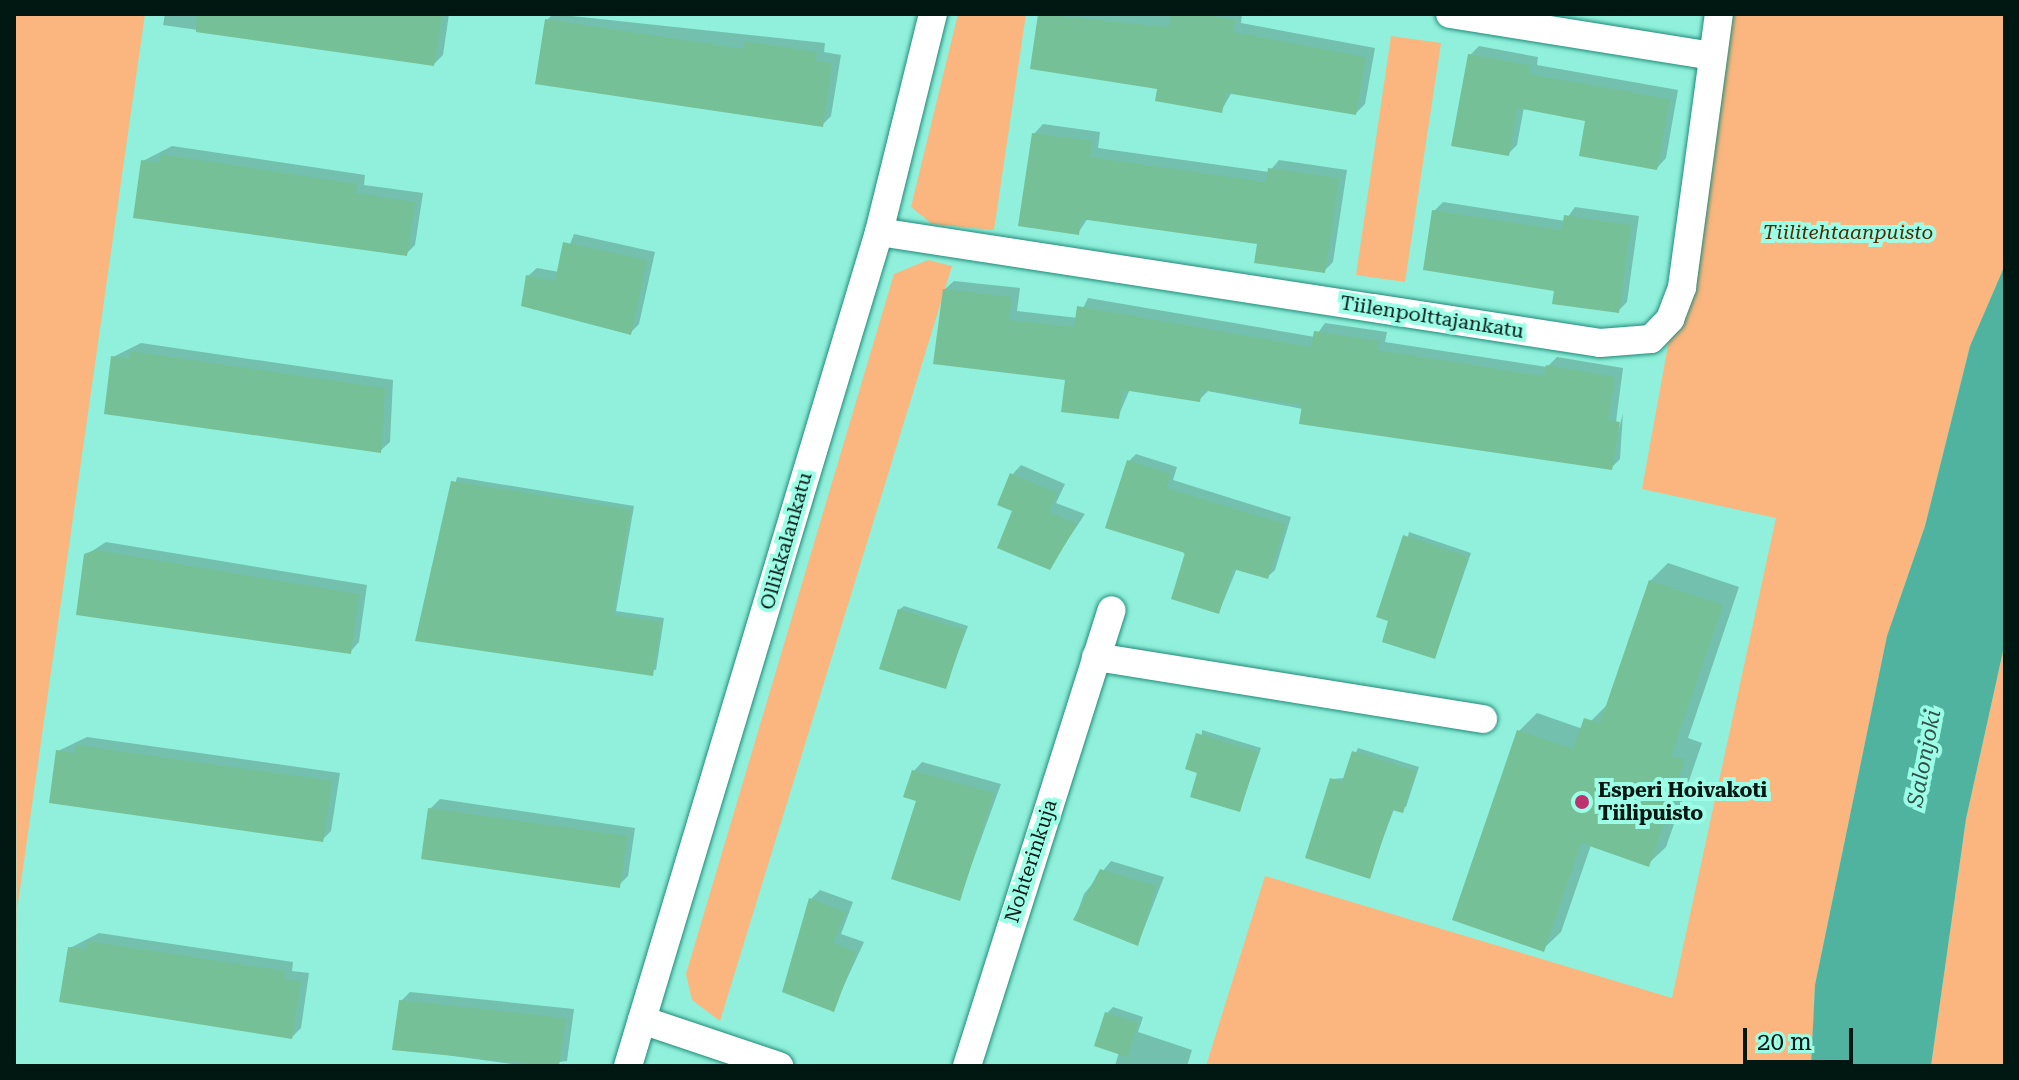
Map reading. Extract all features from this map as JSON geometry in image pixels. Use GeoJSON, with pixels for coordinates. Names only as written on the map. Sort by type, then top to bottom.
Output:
{"type":"FeatureCollection","features":[{"type":"Feature","properties":{"kind":"street","name":"Ollikkalankatu"},"geometry":{"type":"LineString","coordinates":[[628,1066],[879,232],[933,14]]}},
{"type":"Feature","properties":{"kind":"street"},"geometry":{"type":"LineString","coordinates":[[1450,14],[1713,56]]}},
{"type":"Feature","properties":{"kind":"street","name":"Tiilenpolttajankatu"},"geometry":{"type":"LineString","coordinates":[[879,232],[1625,345],[1651,339],[1670,319],[1682,287],[1719,14]]}},
{"type":"Feature","properties":{"kind":"street","name":"Nohterinkuja"},"geometry":{"type":"LineString","coordinates":[[967,1066],[1112,610]]}},
{"type":"Feature","properties":{"kind":"street"},"geometry":{"type":"LineString","coordinates":[[1096,657],[1483,719]]}},
{"type":"Feature","properties":{"kind":"street"},"geometry":{"type":"LineString","coordinates":[[642,1020],[779,1066]]}},
{"type":"Feature","properties":{"kind":"green space"},"geometry":{"type":"Polygon","coordinates":[[[14,14],[145,14],[17,910],[17,1066],[14,14]]]}},
{"type":"Feature","properties":{"kind":"green space"},"geometry":{"type":"Polygon","coordinates":[[[958,14],[1026,14],[994,230],[932,224],[911,207],[958,14]]]}},
{"type":"Feature","properties":{"kind":"green space","name":"Tiilitehtaanpuisto"},"geometry":{"type":"Polygon","coordinates":[[[1728,14],[2005,14],[2005,265],[1970,346],[1925,526],[1887,636],[1815,985],[1811,1066],[1206,1066],[1265,876],[1672,998],[1776,518],[1642,489],[1728,14]]]}},
{"type":"Feature","properties":{"kind":"green space"},"geometry":{"type":"Polygon","coordinates":[[[1391,36],[1441,43],[1405,282],[1356,275],[1391,36]]]}},
{"type":"Feature","properties":{"kind":"green space"},"geometry":{"type":"Polygon","coordinates":[[[928,260],[952,266],[720,1021],[692,1000],[686,974],[894,274],[928,260]]]}},
{"type":"Feature","properties":{"kind":"green space"},"geometry":{"type":"Polygon","coordinates":[[[2005,642],[2005,1066],[1931,1066],[1966,819],[2005,642]]]}},
{"type":"Feature","properties":{"kind":"water","name":"Salonjoki"},"geometry":{"type":"Polygon","coordinates":[[[2005,265],[2005,642],[1966,819],[1931,1066],[1811,1066],[1815,985],[1887,636],[1925,526],[1970,346],[2005,265]]]}},
{"type":"Feature","properties":{"kind":"building"},"geometry":{"type":"Polygon","coordinates":[[[197,14],[442,14],[434,66],[196,32],[197,14]]]}},
{"type":"Feature","properties":{"kind":"building"},"geometry":{"type":"Polygon","coordinates":[[[1038,14],[1169,27],[1171,14],[1201,14],[1235,20],[1233,32],[1366,57],[1356,115],[1226,93],[1222,113],[1155,101],[1157,89],[1030,69],[1038,14]]]}},
{"type":"Feature","properties":{"kind":"building"},"geometry":{"type":"Polygon","coordinates":[[[545,19],[744,49],[745,41],[817,52],[816,61],[832,63],[823,127],[535,84],[545,19]]]}},
{"type":"Feature","properties":{"kind":"building"},"geometry":{"type":"Polygon","coordinates":[[[1468,54],[1530,65],[1529,74],[1670,99],[1657,170],[1579,156],[1585,121],[1517,108],[1509,156],[1451,146],[1468,54]]]}},
{"type":"Feature","properties":{"kind":"building"},"geometry":{"type":"Polygon","coordinates":[[[1032,133],[1092,141],[1090,157],[1266,182],[1268,168],[1339,178],[1325,273],[1254,263],[1257,244],[1081,219],[1079,235],[1018,226],[1032,133]]]}},
{"type":"Feature","properties":{"kind":"building"},"geometry":{"type":"Polygon","coordinates":[[[161,154],[357,184],[356,193],[415,202],[407,256],[133,218],[141,160],[160,163],[161,154]]]}},
{"type":"Feature","properties":{"kind":"building"},"geometry":{"type":"Polygon","coordinates":[[[1432,210],[1562,230],[1564,215],[1631,225],[1619,313],[1552,304],[1554,291],[1423,270],[1432,210]]]}},
{"type":"Feature","properties":{"kind":"building"},"geometry":{"type":"Polygon","coordinates":[[[563,242],[647,260],[631,335],[521,306],[526,275],[555,281],[563,242]]]}},
{"type":"Feature","properties":{"kind":"building"},"geometry":{"type":"Polygon","coordinates":[[[943,289],[1012,297],[1009,320],[1074,327],[1077,306],[1311,347],[1314,331],[1379,341],[1377,350],[1544,376],[1546,365],[1615,377],[1608,420],[1620,422],[1612,470],[1299,424],[1302,405],[1202,390],[1200,402],[1123,390],[1119,419],[1061,412],[1065,380],[933,364],[943,289]]]}},
{"type":"Feature","properties":{"kind":"building"},"geometry":{"type":"Polygon","coordinates":[[[130,351],[385,388],[381,453],[104,414],[111,356],[129,358],[130,351]]]}},
{"type":"Feature","properties":{"kind":"building"},"geometry":{"type":"Polygon","coordinates":[[[1127,460],[1171,474],[1166,488],[1285,524],[1268,579],[1233,569],[1219,614],[1171,599],[1185,553],[1105,528],[1127,460]]]}},
{"type":"Feature","properties":{"kind":"building"},"geometry":{"type":"Polygon","coordinates":[[[1010,473],[1057,493],[1049,512],[1077,524],[1050,570],[997,548],[1012,511],[997,505],[1010,473]]]}},
{"type":"Feature","properties":{"kind":"building"},"geometry":{"type":"Polygon","coordinates":[[[451,481],[631,510],[613,615],[661,622],[653,676],[415,641],[451,481]]]}},
{"type":"Feature","properties":{"kind":"building"},"geometry":{"type":"Polygon","coordinates":[[[1403,535],[1468,557],[1435,659],[1382,642],[1388,621],[1376,617],[1403,535]]]}},
{"type":"Feature","properties":{"kind":"building"},"geometry":{"type":"Polygon","coordinates":[[[95,550],[359,594],[351,654],[76,615],[84,554],[95,550]]]}},
{"type":"Feature","properties":{"kind":"building","name":"Esperi Hoivakoti Tiilipuisto"},"geometry":{"type":"Polygon","coordinates":[[[1649,580],[1723,605],[1671,756],[1685,760],[1649,867],[1581,843],[1544,952],[1452,920],[1517,730],[1573,749],[1584,718],[1600,723],[1649,580]]]}},
{"type":"Feature","properties":{"kind":"building"},"geometry":{"type":"Polygon","coordinates":[[[898,609],[965,630],[946,689],[879,669],[898,609]]]}},
{"type":"Feature","properties":{"kind":"building"},"geometry":{"type":"Polygon","coordinates":[[[1196,733],[1258,752],[1240,812],[1190,797],[1197,773],[1185,769],[1196,733]]]}},
{"type":"Feature","properties":{"kind":"building"},"geometry":{"type":"Polygon","coordinates":[[[76,745],[332,781],[323,842],[49,803],[56,750],[75,753],[76,745]]]}},
{"type":"Feature","properties":{"kind":"building"},"geometry":{"type":"Polygon","coordinates":[[[1352,751],[1416,771],[1403,813],[1392,810],[1370,879],[1305,858],[1330,778],[1342,782],[1352,751]]]}},
{"type":"Feature","properties":{"kind":"building"},"geometry":{"type":"Polygon","coordinates":[[[912,770],[994,793],[960,901],[891,879],[916,801],[903,797],[912,770]]]}},
{"type":"Feature","properties":{"kind":"building"},"geometry":{"type":"Polygon","coordinates":[[[428,808],[627,836],[620,888],[421,859],[428,808]]]}},
{"type":"Feature","properties":{"kind":"building"},"geometry":{"type":"Polygon","coordinates":[[[1100,869],[1156,886],[1138,946],[1073,920],[1100,869]]]}},
{"type":"Feature","properties":{"kind":"building"},"geometry":{"type":"Polygon","coordinates":[[[809,898],[846,912],[833,943],[856,952],[834,1012],[782,992],[809,898]]]}},
{"type":"Feature","properties":{"kind":"building"},"geometry":{"type":"Polygon","coordinates":[[[88,941],[285,971],[284,979],[301,982],[292,1039],[59,1002],[68,947],[86,949],[88,941]]]}},
{"type":"Feature","properties":{"kind":"building"},"geometry":{"type":"Polygon","coordinates":[[[399,1000],[566,1018],[559,1066],[392,1050],[399,1000]]]}},
{"type":"Feature","properties":{"kind":"building"},"geometry":{"type":"Polygon","coordinates":[[[1105,1012],[1138,1023],[1127,1057],[1094,1046],[1105,1012]]]}},
{"type":"Feature","properties":{"kind":"place","name":"Esperi Hoivakoti Tiilipuisto"},"geometry":{"type":"Point","coordinates":[1582,802]}}]}
